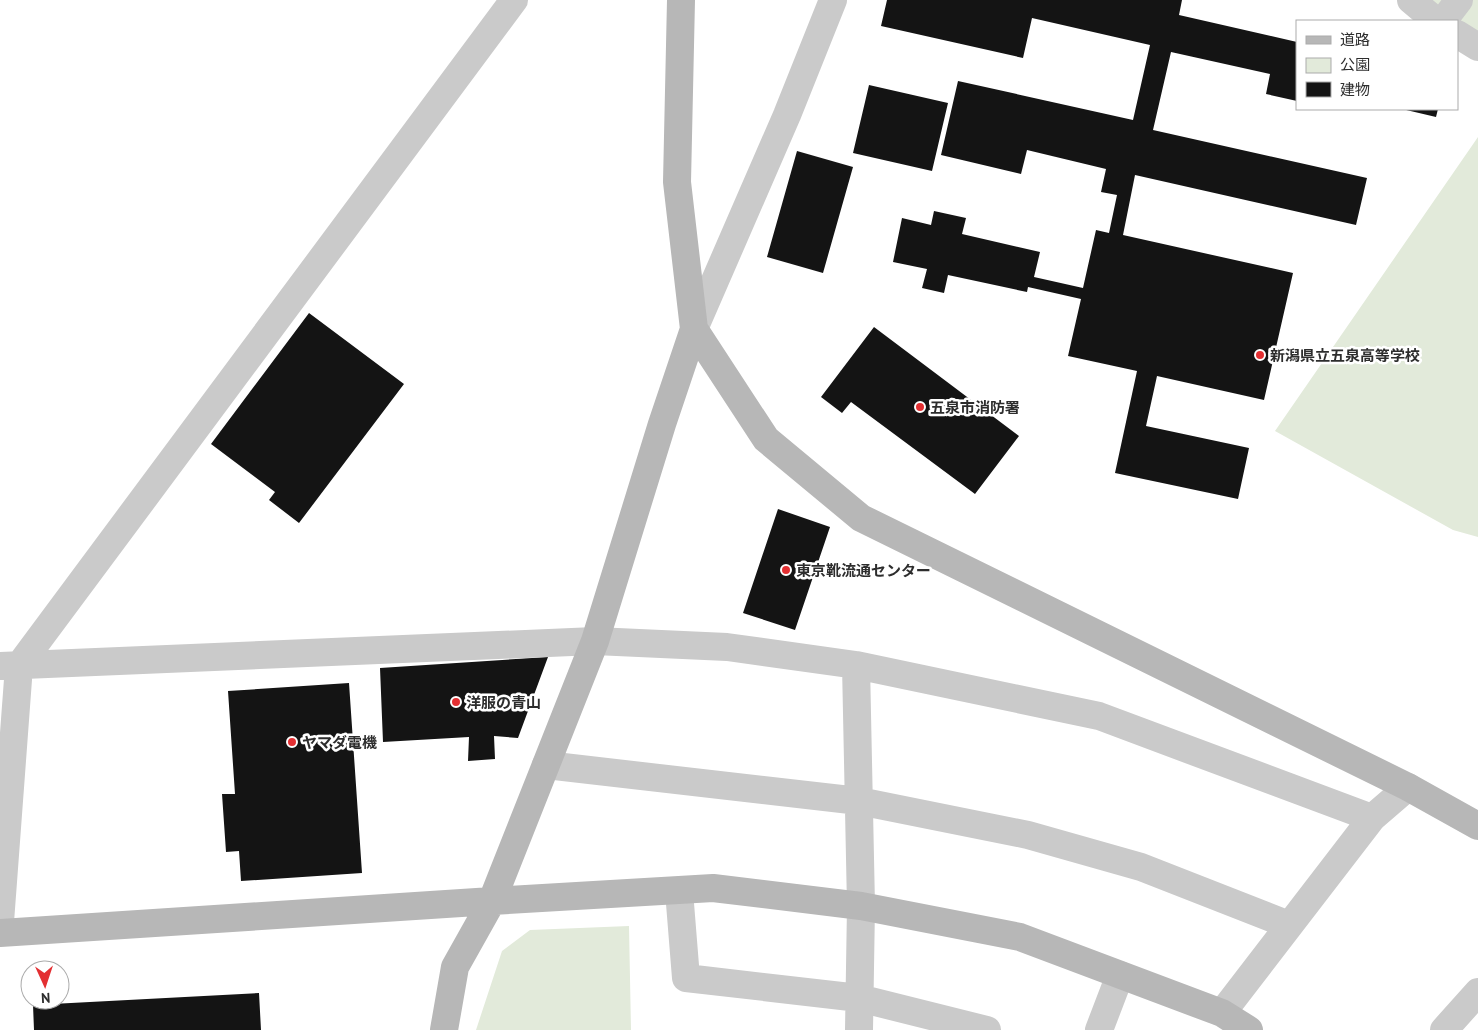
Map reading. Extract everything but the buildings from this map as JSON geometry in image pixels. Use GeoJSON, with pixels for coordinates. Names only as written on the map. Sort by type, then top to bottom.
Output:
{"type":"FeatureCollection","features":[{"type":"Feature","properties":{"kind":"street"},"geometry":{"type":"LineString","coordinates":[[0,922],[9,666],[514,0]]}},
{"type":"Feature","properties":{"kind":"street"},"geometry":{"type":"LineString","coordinates":[[681,0],[677,182],[694,329],[766,439],[861,518],[1408,787],[1478,826]]}},
{"type":"Feature","properties":{"kind":"street"},"geometry":{"type":"LineString","coordinates":[[444,1030],[455,967],[492,901],[595,641],[659,434],[694,329],[787,116],[833,0]]}},
{"type":"Feature","properties":{"kind":"street"},"geometry":{"type":"LineString","coordinates":[[1411,0],[1435,20]]}},
{"type":"Feature","properties":{"kind":"street"},"geometry":{"type":"LineString","coordinates":[[1445,20],[1459,0]]}},
{"type":"Feature","properties":{"kind":"street"},"geometry":{"type":"LineString","coordinates":[[1458,35],[1478,47]]}},
{"type":"Feature","properties":{"kind":"street"},"geometry":{"type":"LineString","coordinates":[[9,666],[595,641],[728,647],[856,665],[1099,716],[1372,818]]}},
{"type":"Feature","properties":{"kind":"street"},"geometry":{"type":"LineString","coordinates":[[856,665],[861,906],[859,1030]]}},
{"type":"Feature","properties":{"kind":"street"},"geometry":{"type":"LineString","coordinates":[[546,765],[859,801],[1028,835],[1141,867],[1289,925]]}},
{"type":"Feature","properties":{"kind":"street"},"geometry":{"type":"LineString","coordinates":[[1222,1013],[1372,818],[1408,787]]}},
{"type":"Feature","properties":{"kind":"street"},"geometry":{"type":"LineString","coordinates":[[0,933],[492,901],[680,892],[713,888],[861,906],[1020,937],[1222,1013],[1249,1030]]}},
{"type":"Feature","properties":{"kind":"street"},"geometry":{"type":"LineString","coordinates":[[680,892],[686,978],[859,998],[987,1030]]}},
{"type":"Feature","properties":{"kind":"street"},"geometry":{"type":"LineString","coordinates":[[1098,1030],[1120,975]]}},
{"type":"Feature","properties":{"kind":"street"},"geometry":{"type":"LineString","coordinates":[[1444,1030],[1478,992]]}},
{"type":"Feature","properties":{"kind":"green space"},"geometry":{"type":"Polygon","coordinates":[[[1409,0],[1478,0],[1478,47],[1458,33],[1458,20],[1438,20],[1409,0]]]}},
{"type":"Feature","properties":{"kind":"green space"},"geometry":{"type":"Polygon","coordinates":[[[1478,137],[1478,537],[1453,530],[1275,431],[1478,137]]]}},
{"type":"Feature","properties":{"kind":"green space"},"geometry":{"type":"Polygon","coordinates":[[[629,926],[631,1030],[476,1030],[502,951],[530,930],[629,926]]]}},
{"type":"Feature","properties":{"kind":"place","name":"新潟県立五泉高等学校"},"geometry":{"type":"Point","coordinates":[1260,355]}},
{"type":"Feature","properties":{"kind":"place","name":"五泉市消防署"},"geometry":{"type":"Point","coordinates":[920,407]}},
{"type":"Feature","properties":{"kind":"place","name":"東京靴流通センター"},"geometry":{"type":"Point","coordinates":[786,570]}},
{"type":"Feature","properties":{"kind":"place","name":"洋服の青山"},"geometry":{"type":"Point","coordinates":[456,702]}},
{"type":"Feature","properties":{"kind":"place","name":"ヤマダ電機"},"geometry":{"type":"Point","coordinates":[292,742]}}]}
